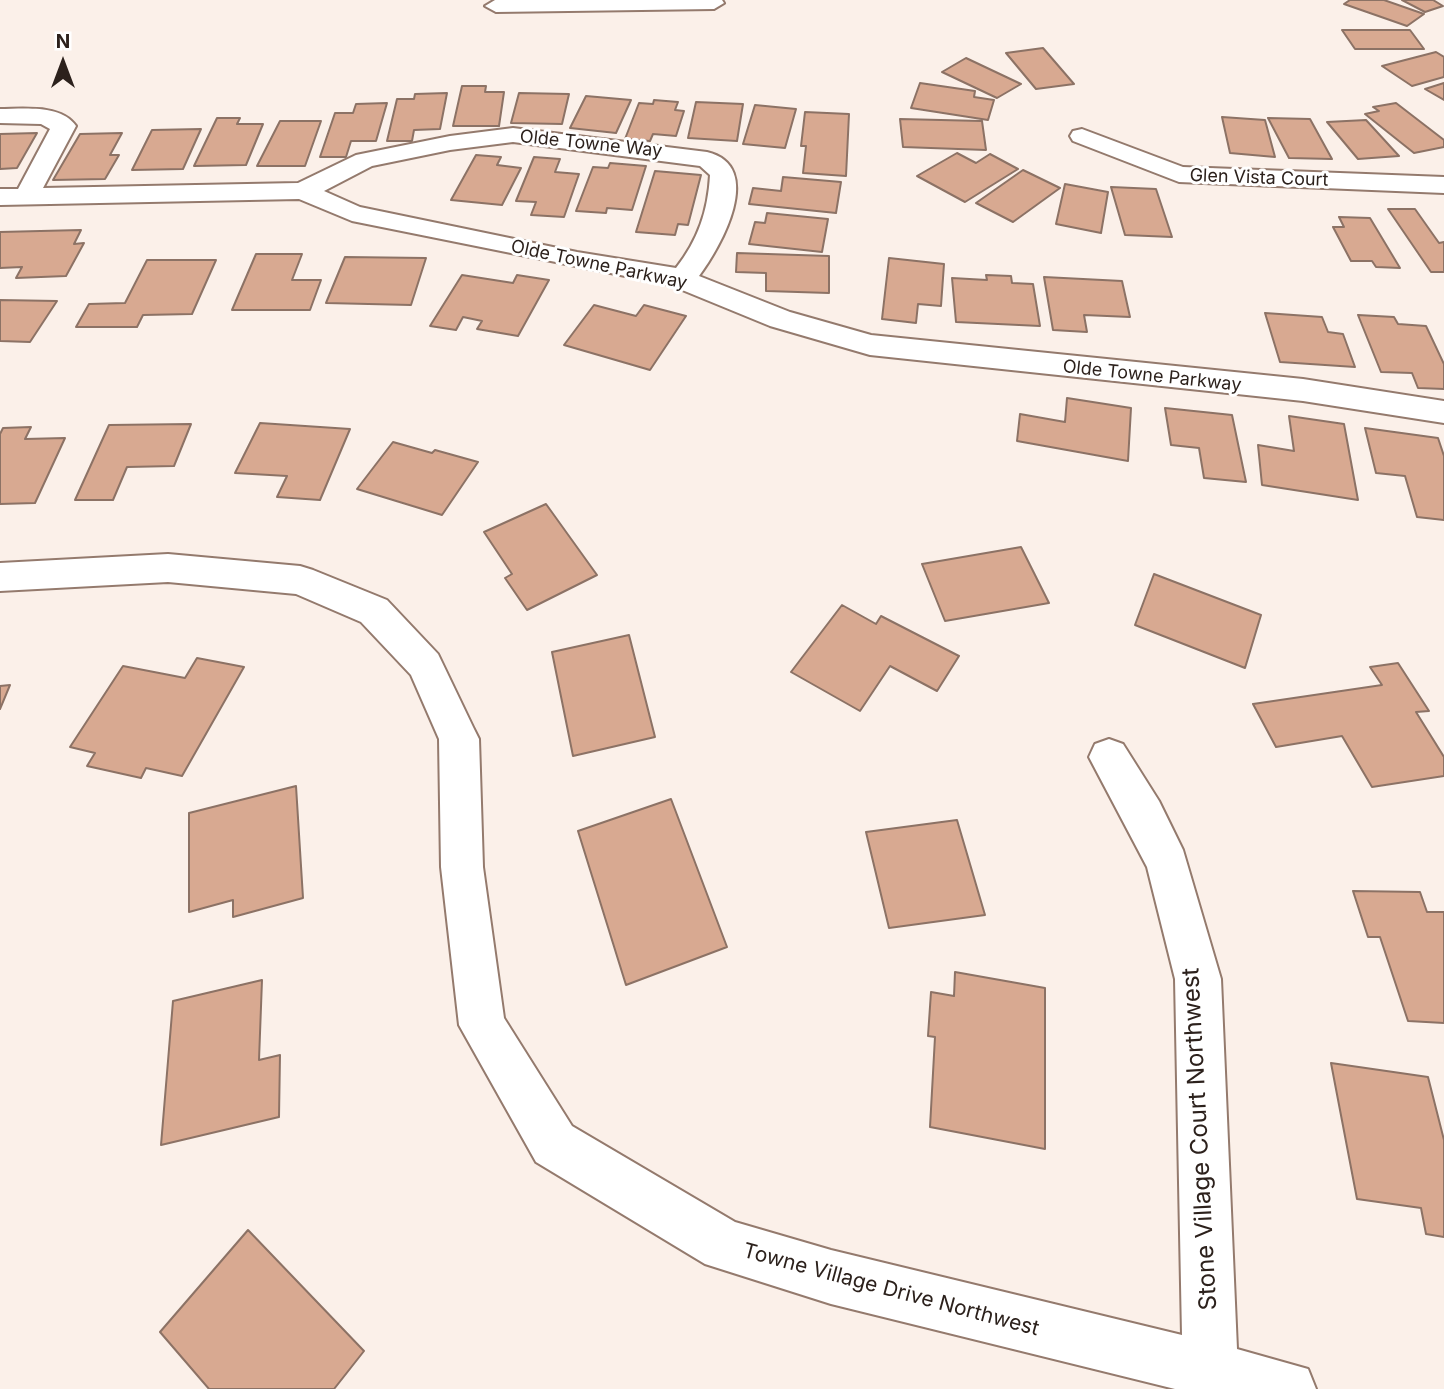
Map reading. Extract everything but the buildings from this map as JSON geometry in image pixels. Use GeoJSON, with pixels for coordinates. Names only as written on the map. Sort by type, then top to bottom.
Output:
{"type":"FeatureCollection","features":[{"type":"Feature","properties":{"kind":"street"},"geometry":{"type":"LineString","coordinates":[[496,6],[597,2],[714,3]]}},
{"type":"Feature","properties":{"kind":"street"},"geometry":{"type":"LineString","coordinates":[[0,116],[45,117],[64,127],[13,197]]}},
{"type":"Feature","properties":{"kind":"street","name":"Olde Towne Way"},"geometry":{"type":"LineString","coordinates":[[303,191],[365,160],[450,142],[513,135],[707,159],[723,173],[714,232],[703,254],[681,280]]}},
{"type":"Feature","properties":{"kind":"street","name":"Glen Vista Court"},"geometry":{"type":"LineString","coordinates":[[1082,136],[1179,174],[1444,185]]}},
{"type":"Feature","properties":{"kind":"street","name":"Olde Towne Parkway"},"geometry":{"type":"LineString","coordinates":[[13,197],[303,191],[352,213],[681,280],[780,319],[870,345],[1303,390],[1444,412]]}},
{"type":"Feature","properties":{"kind":"street","name":"Towne Village Drive Northwest"},"geometry":{"type":"LineString","coordinates":[[0,577],[168,568],[300,580],[374,611],[425,665],[459,739],[462,867],[481,1025],[554,1144],[724,1245],[831,1278],[1288,1389]]}},
{"type":"Feature","properties":{"kind":"street","name":"Stone Village Court Northwest"},"geometry":{"type":"LineString","coordinates":[[1109,757],[1144,815],[1168,865],[1198,979],[1210,1371]]}}]}
